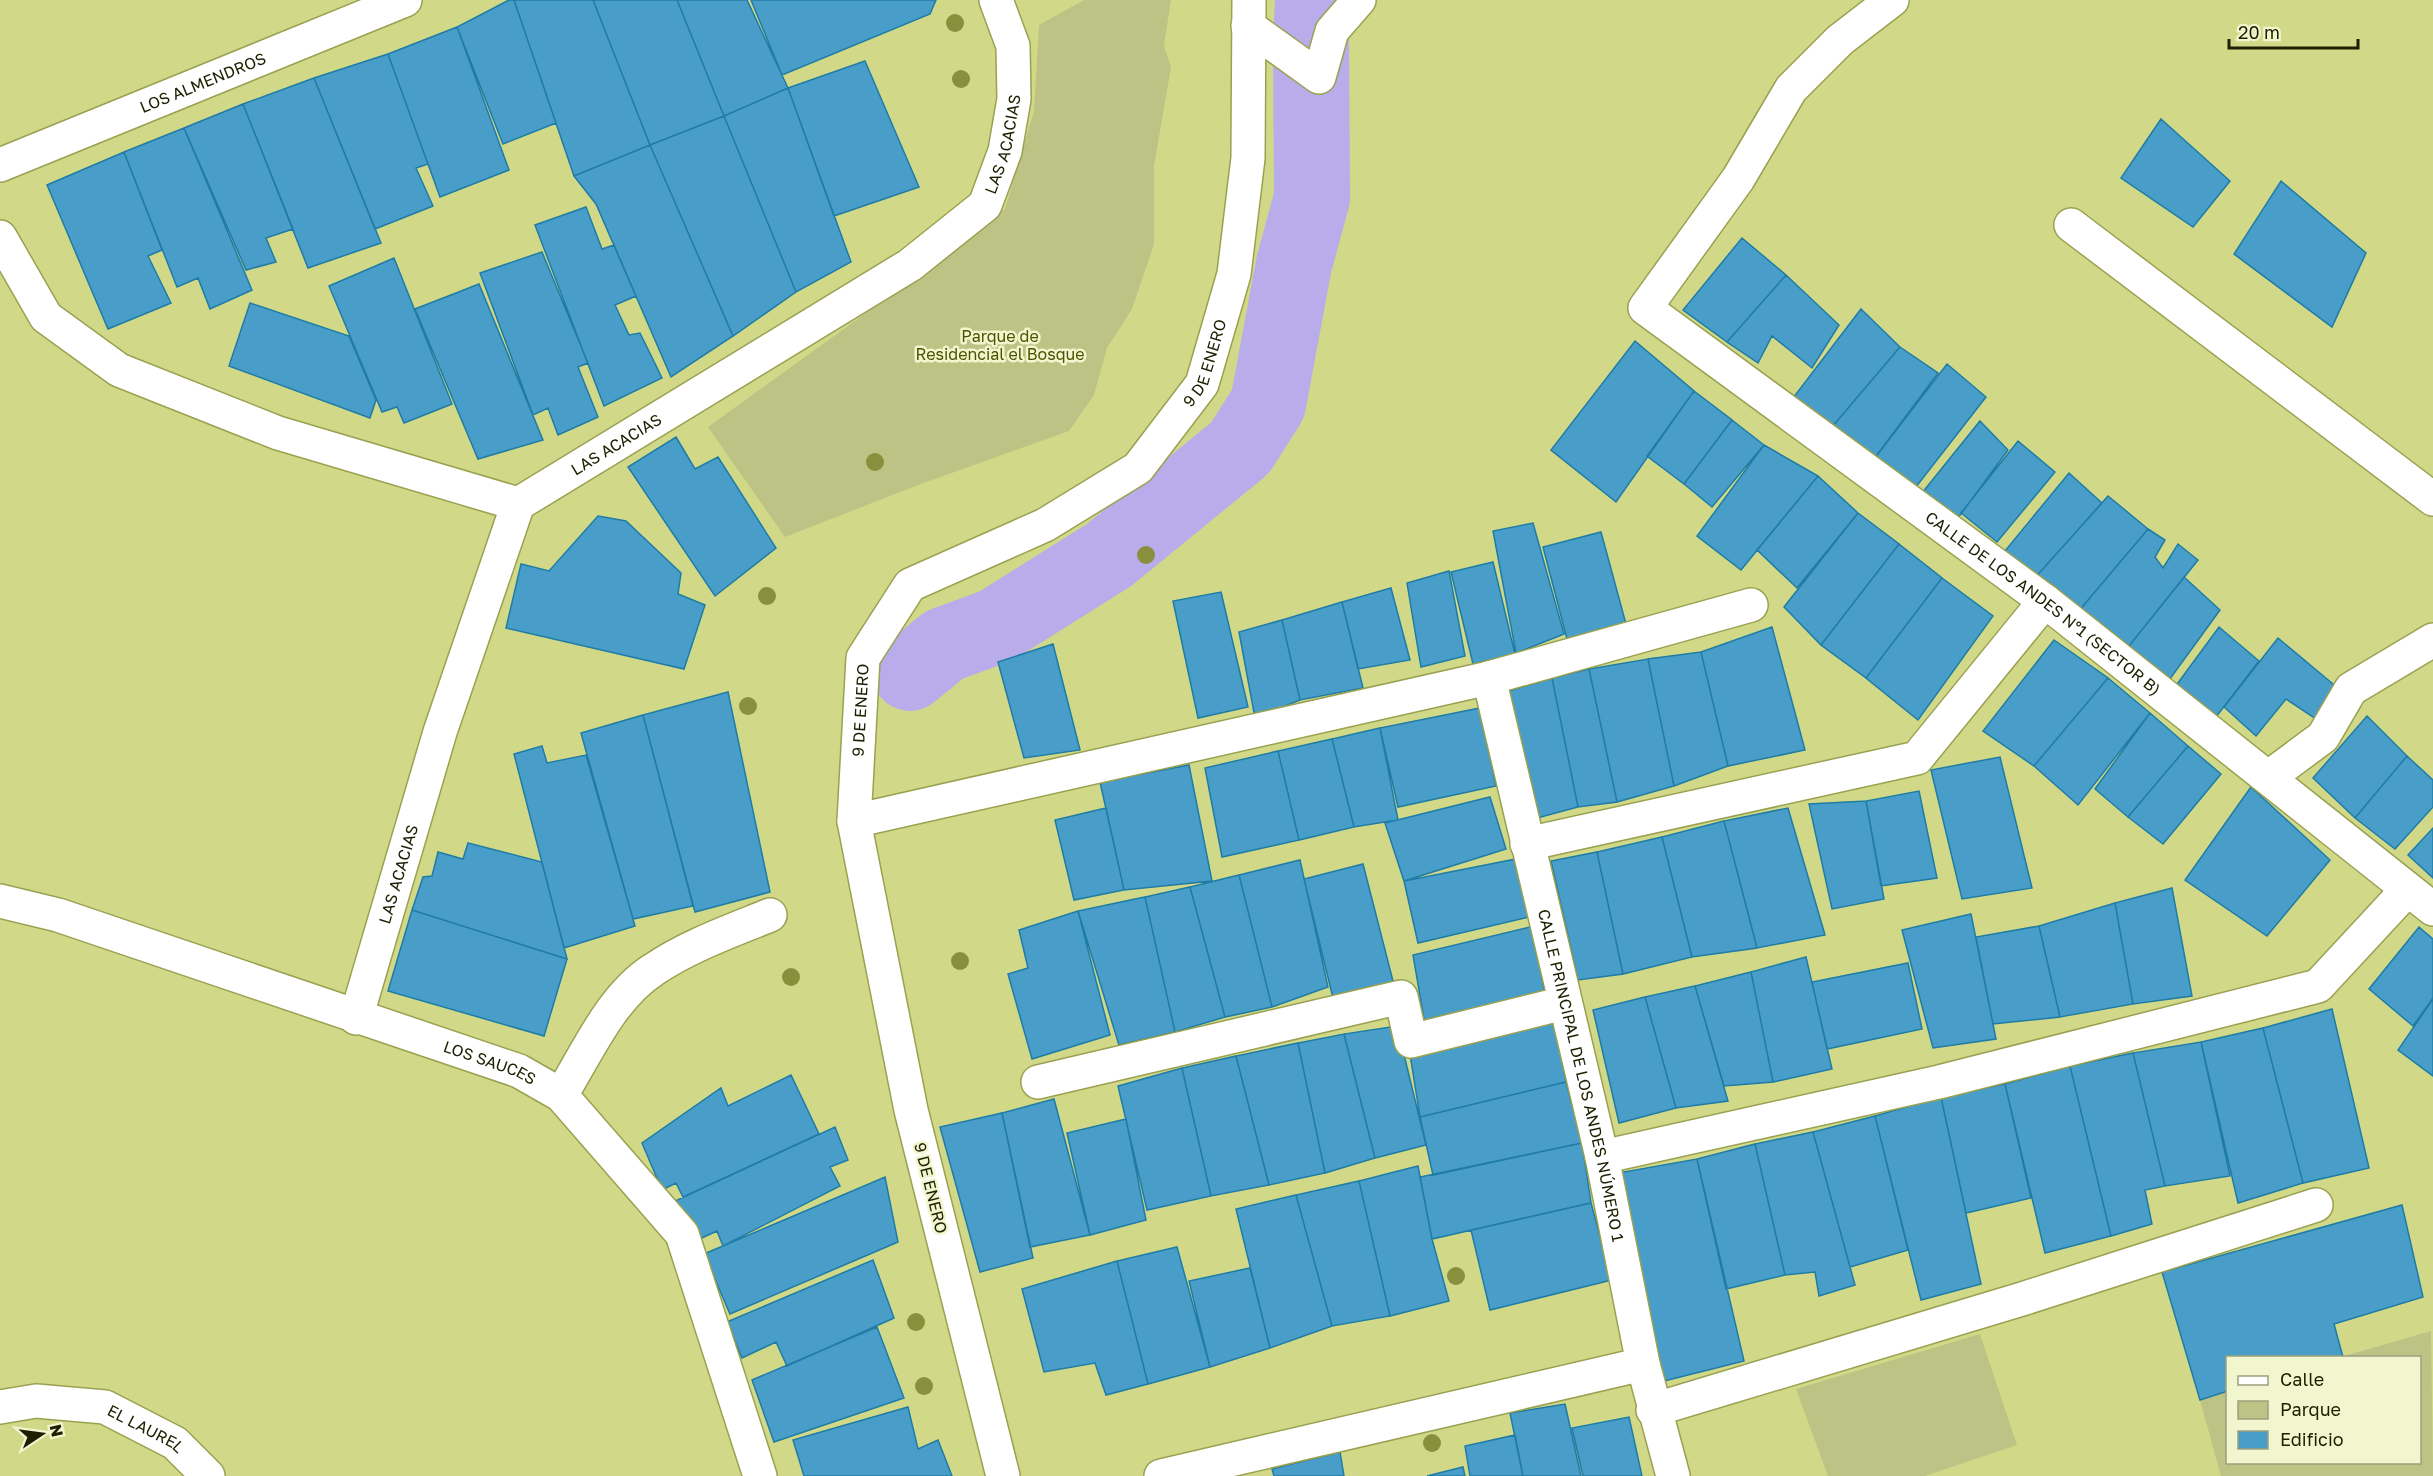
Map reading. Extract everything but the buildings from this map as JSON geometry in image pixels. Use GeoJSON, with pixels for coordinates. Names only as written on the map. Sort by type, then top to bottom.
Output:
{"type":"FeatureCollection","features":[{"type":"Feature","properties":{"kind":"street","name":"LOS ALMENDROS"},"geometry":{"type":"LineString","coordinates":[[0,165],[405,0]]}},
{"type":"Feature","properties":{"kind":"street","name":"LAS ACACIAS"},"geometry":{"type":"LineString","coordinates":[[356,1018],[440,732],[518,504],[910,265],[985,205],[1005,151],[1014,99],[1013,46],[996,0]]}},
{"type":"Feature","properties":{"kind":"street"},"geometry":{"type":"LineString","coordinates":[[1252,20],[1319,77],[1332,31],[1353,3],[1359,0]]}},
{"type":"Feature","properties":{"kind":"street","name":"CALLE DE LOS ANDES N°1 (SECTOR B)"},"geometry":{"type":"LineString","coordinates":[[1892,0],[1840,40],[1791,89],[1738,179],[1645,308],[2045,601],[2433,909]]}},
{"type":"Feature","properties":{"kind":"street","name":"9 DE ENERO"},"geometry":{"type":"LineString","coordinates":[[1003,1476],[912,1110],[854,821],[863,658],[910,585],[1045,525],[1138,468],[1202,384],[1234,274],[1248,158],[1252,20]]}},
{"type":"Feature","properties":{"kind":"street"},"geometry":{"type":"LineString","coordinates":[[2071,225],[2433,499]]}},
{"type":"Feature","properties":{"kind":"street"},"geometry":{"type":"LineString","coordinates":[[0,237],[46,317],[119,370],[278,433],[518,504]]}},
{"type":"Feature","properties":{"kind":"street"},"geometry":{"type":"LineString","coordinates":[[1527,844],[1917,758],[2045,601]]}},
{"type":"Feature","properties":{"kind":"street"},"geometry":{"type":"LineString","coordinates":[[854,821],[1489,678],[1751,605]]}},
{"type":"Feature","properties":{"kind":"street"},"geometry":{"type":"LineString","coordinates":[[2269,777],[2323,737],[2351,689],[2433,640]]}},
{"type":"Feature","properties":{"kind":"street","name":"CALLE PRINCIPAL DE LOS ANDES NÚMERO 1"},"geometry":{"type":"LineString","coordinates":[[1489,678],[1602,1157],[1653,1410],[1673,1475]]}},
{"type":"Feature","properties":{"kind":"street"},"geometry":{"type":"LineString","coordinates":[[1602,1157],[1939,1082],[2318,986],[2407,890]]}},
{"type":"Feature","properties":{"kind":"street","name":"LOS SAUCES"},"geometry":{"type":"LineString","coordinates":[[0,901],[58,915],[356,1018],[519,1071],[561,1095],[682,1234],[760,1476]]}},
{"type":"Feature","properties":{"kind":"street"},"geometry":{"type":"LineString","coordinates":[[561,1095],[618,1003],[652,970],[703,943],[770,915]]}},
{"type":"Feature","properties":{"kind":"street"},"geometry":{"type":"LineString","coordinates":[[1038,1082],[1401,997],[1411,1041],[1564,1003]]}},
{"type":"Feature","properties":{"kind":"street"},"geometry":{"type":"LineString","coordinates":[[1653,1410],[2022,1299],[2316,1205]]}},
{"type":"Feature","properties":{"kind":"street"},"geometry":{"type":"LineString","coordinates":[[1161,1476],[1643,1364]]}},
{"type":"Feature","properties":{"kind":"street","name":"EL LAUREL"},"geometry":{"type":"LineString","coordinates":[[0,1407],[36,1401],[105,1407],[174,1443],[208,1476]]}},
{"type":"Feature","properties":{"kind":"green space","name":"Parque de Residencial el Bosque"},"geometry":{"type":"Polygon","coordinates":[[[1084,0],[1171,0],[1164,46],[1171,67],[1154,166],[1154,244],[1132,309],[1107,348],[1094,395],[1069,431],[918,485],[785,537],[708,427],[952,251],[1005,209],[1034,111],[1039,25],[1084,0]]]}},
{"type":"Feature","properties":{"kind":"green space"},"geometry":{"type":"Polygon","coordinates":[[[2431,1331],[2433,1476],[2221,1476],[2200,1400],[2226,1391],[2226,1464],[2421,1464],[2421,1356],[2344,1356],[2431,1331]]]}},
{"type":"Feature","properties":{"kind":"green space"},"geometry":{"type":"Polygon","coordinates":[[[1980,1334],[2017,1445],[1925,1476],[1828,1476],[1796,1389],[1980,1334]]]}},
{"type":"Feature","properties":{"kind":"waterway"},"geometry":{"type":"LineString","coordinates":[[910,673],[944,645],[996,626],[1109,555],[1240,448],[1268,404],[1294,264],[1312,198],[1313,0]]}}]}
